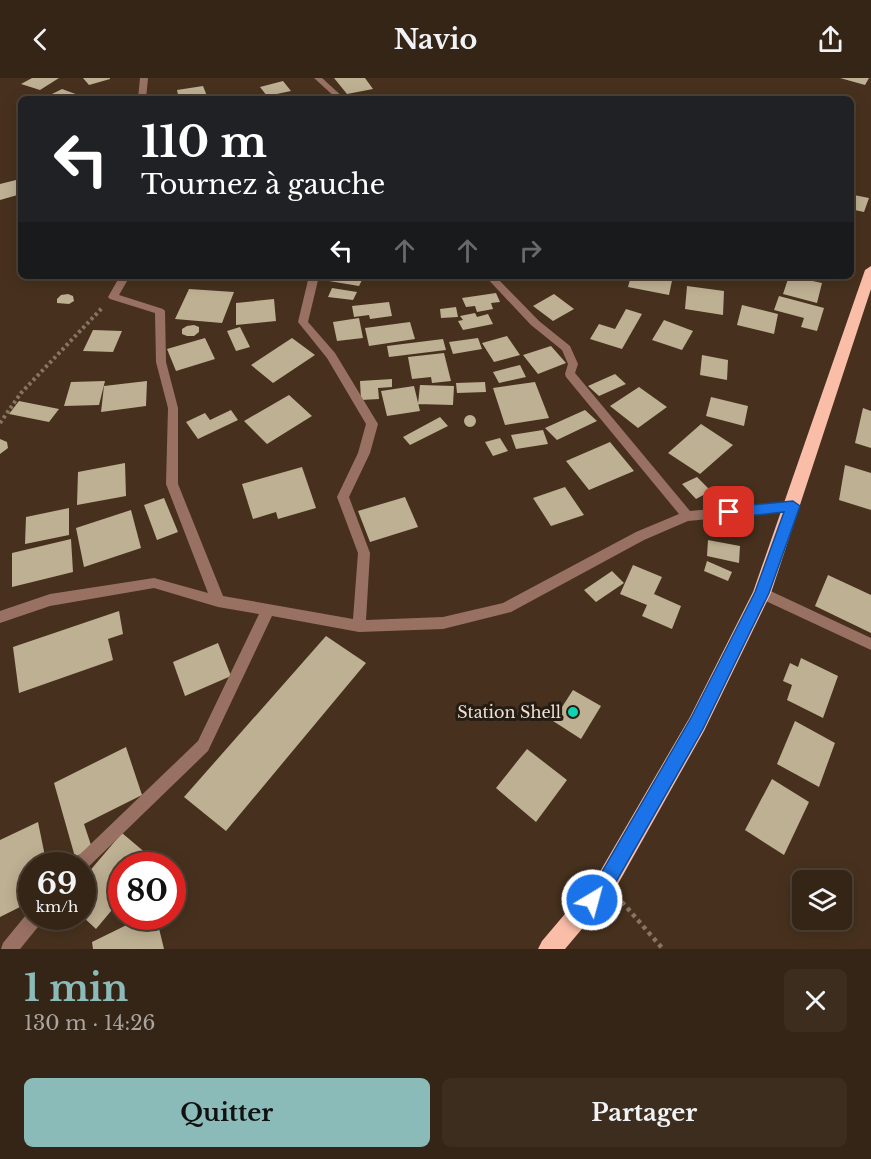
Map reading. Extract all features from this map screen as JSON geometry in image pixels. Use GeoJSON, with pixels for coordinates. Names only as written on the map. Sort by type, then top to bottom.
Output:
{"type":"FeatureCollection","features":[{"type":"Feature","properties":{"kind":"highway"},"geometry":{"type":"LineString","coordinates":[[550,949],[606,883],[697,724],[762,593],[871,270]]}},
{"type":"Feature","properties":{"kind":"street"},"geometry":{"type":"LineString","coordinates":[[142,96],[144,78]]}},
{"type":"Feature","properties":{"kind":"street"},"geometry":{"type":"LineString","coordinates":[[318,78],[338,96]]}},
{"type":"Feature","properties":{"kind":"street"},"geometry":{"type":"LineString","coordinates":[[123,279],[113,297],[160,311],[161,362],[173,408],[172,484],[218,601]]}},
{"type":"Feature","properties":{"kind":"street"},"geometry":{"type":"LineString","coordinates":[[313,279],[303,322],[331,356],[372,424],[364,453],[343,496],[364,553],[359,626]]}},
{"type":"Feature","properties":{"kind":"street"},"geometry":{"type":"LineString","coordinates":[[493,279],[535,323],[566,348],[573,364],[570,374],[687,516]]}},
{"type":"Feature","properties":{"kind":"street"},"geometry":{"type":"LineString","coordinates":[[0,616],[50,600],[154,583],[218,601],[359,626],[443,623],[506,608],[640,536],[687,516],[793,506]]}},
{"type":"Feature","properties":{"kind":"street"},"geometry":{"type":"LineString","coordinates":[[762,593],[871,644]]}},
{"type":"Feature","properties":{"kind":"street"},"geometry":{"type":"LineString","coordinates":[[94,852],[203,746],[268,610]]}},
{"type":"Feature","properties":{"kind":"street"},"geometry":{"type":"LineString","coordinates":[[9,949],[25,930]]}},
{"type":"Feature","properties":{"kind":"path"},"geometry":{"type":"LineString","coordinates":[[0,423],[21,393],[113,297]]}},
{"type":"Feature","properties":{"kind":"path"},"geometry":{"type":"LineString","coordinates":[[606,883],[663,949]]}},
{"type":"Feature","properties":{"kind":"building"},"geometry":{"type":"Polygon","coordinates":[[[32,78],[59,78],[40,90],[21,84],[32,78]]]}},
{"type":"Feature","properties":{"kind":"building"},"geometry":{"type":"Polygon","coordinates":[[[83,78],[110,78],[110,79],[89,85],[83,78]]]}},
{"type":"Feature","properties":{"kind":"building"},"geometry":{"type":"Polygon","coordinates":[[[334,78],[365,78],[373,89],[347,94],[334,78]]]}},
{"type":"Feature","properties":{"kind":"building"},"geometry":{"type":"Polygon","coordinates":[[[840,78],[869,78],[865,85],[840,78]]]}},
{"type":"Feature","properties":{"kind":"building"},"geometry":{"type":"Polygon","coordinates":[[[283,81],[291,91],[267,96],[260,87],[283,81]]]}},
{"type":"Feature","properties":{"kind":"building"},"geometry":{"type":"Polygon","coordinates":[[[203,86],[207,96],[178,96],[177,90],[203,86]]]}},
{"type":"Feature","properties":{"kind":"building"},"geometry":{"type":"Polygon","coordinates":[[[62,89],[81,96],[48,96],[62,89]]]}},
{"type":"Feature","properties":{"kind":"building"},"geometry":{"type":"Polygon","coordinates":[[[16,180],[18,195],[0,200],[0,184],[16,180]]]}},
{"type":"Feature","properties":{"kind":"building"},"geometry":{"type":"Polygon","coordinates":[[[854,195],[869,198],[864,212],[854,210],[854,195]]]}},
{"type":"Feature","properties":{"kind":"building"},"geometry":{"type":"Polygon","coordinates":[[[330,279],[362,279],[359,286],[329,281],[330,279]]]}},
{"type":"Feature","properties":{"kind":"building"},"geometry":{"type":"Polygon","coordinates":[[[630,279],[672,279],[669,295],[628,287],[630,279]]]}},
{"type":"Feature","properties":{"kind":"building"},"geometry":{"type":"Polygon","coordinates":[[[788,279],[822,283],[817,303],[783,294],[788,279]]]}},
{"type":"Feature","properties":{"kind":"building"},"geometry":{"type":"Polygon","coordinates":[[[687,286],[724,291],[723,315],[685,309],[687,286]]]}},
{"type":"Feature","properties":{"kind":"building"},"geometry":{"type":"Polygon","coordinates":[[[332,288],[357,292],[353,300],[328,297],[332,288]]]}},
{"type":"Feature","properties":{"kind":"building"},"geometry":{"type":"Polygon","coordinates":[[[189,289],[234,292],[222,323],[175,319],[189,289]]]}},
{"type":"Feature","properties":{"kind":"building"},"geometry":{"type":"Polygon","coordinates":[[[496,293],[500,302],[491,303],[493,309],[477,312],[475,306],[466,307],[462,298],[496,293]]]}},
{"type":"Feature","properties":{"kind":"building"},"geometry":{"type":"Polygon","coordinates":[[[554,294],[574,309],[553,321],[533,306],[554,294]]]}},
{"type":"Feature","properties":{"kind":"building"},"geometry":{"type":"Polygon","coordinates":[[[61,295],[73,296],[74,301],[69,304],[57,303],[61,295]]]}},
{"type":"Feature","properties":{"kind":"building"},"geometry":{"type":"Polygon","coordinates":[[[779,296],[824,308],[817,331],[801,327],[804,318],[774,310],[779,296]]]}},
{"type":"Feature","properties":{"kind":"building"},"geometry":{"type":"Polygon","coordinates":[[[274,299],[276,321],[236,325],[236,303],[274,299]]]}},
{"type":"Feature","properties":{"kind":"building"},"geometry":{"type":"Polygon","coordinates":[[[389,302],[392,316],[370,319],[369,315],[354,317],[352,306],[389,302]]]}},
{"type":"Feature","properties":{"kind":"building"},"geometry":{"type":"Polygon","coordinates":[[[742,305],[778,314],[774,334],[737,325],[742,305]]]}},
{"type":"Feature","properties":{"kind":"building"},"geometry":{"type":"Polygon","coordinates":[[[456,307],[458,317],[441,318],[440,309],[456,307]]]}},
{"type":"Feature","properties":{"kind":"building"},"geometry":{"type":"Polygon","coordinates":[[[626,309],[642,314],[622,349],[590,339],[599,324],[615,329],[626,309]]]}},
{"type":"Feature","properties":{"kind":"building"},"geometry":{"type":"Polygon","coordinates":[[[475,313],[477,317],[488,314],[493,324],[463,330],[458,321],[463,320],[460,316],[475,313]]]}},
{"type":"Feature","properties":{"kind":"building"},"geometry":{"type":"Polygon","coordinates":[[[359,318],[363,338],[337,341],[333,322],[359,318]]]}},
{"type":"Feature","properties":{"kind":"building"},"geometry":{"type":"Polygon","coordinates":[[[664,320],[693,331],[682,350],[652,340],[664,320]]]}},
{"type":"Feature","properties":{"kind":"building"},"geometry":{"type":"Polygon","coordinates":[[[410,322],[415,339],[369,346],[365,328],[410,322]]]}},
{"type":"Feature","properties":{"kind":"building"},"geometry":{"type":"Polygon","coordinates":[[[194,325],[199,327],[199,332],[194,336],[182,334],[182,329],[194,325]]]}},
{"type":"Feature","properties":{"kind":"building"},"geometry":{"type":"Polygon","coordinates":[[[240,327],[250,347],[236,351],[227,331],[240,327]]]}},
{"type":"Feature","properties":{"kind":"building"},"geometry":{"type":"Polygon","coordinates":[[[93,330],[122,331],[113,352],[83,351],[93,330]]]}},
{"type":"Feature","properties":{"kind":"building"},"geometry":{"type":"Polygon","coordinates":[[[507,336],[520,355],[494,362],[482,343],[507,336]]]}},
{"type":"Feature","properties":{"kind":"building"},"geometry":{"type":"Polygon","coordinates":[[[205,338],[215,359],[176,371],[167,349],[205,338]]]}},
{"type":"Feature","properties":{"kind":"building"},"geometry":{"type":"Polygon","coordinates":[[[292,338],[315,355],[273,383],[251,365],[292,338]]]}},
{"type":"Feature","properties":{"kind":"building"},"geometry":{"type":"Polygon","coordinates":[[[478,338],[482,349],[453,354],[449,342],[478,338]]]}},
{"type":"Feature","properties":{"kind":"building"},"geometry":{"type":"Polygon","coordinates":[[[443,339],[446,350],[389,357],[387,346],[443,339]]]}},
{"type":"Feature","properties":{"kind":"building"},"geometry":{"type":"Polygon","coordinates":[[[551,346],[566,363],[538,374],[523,355],[551,346]]]}},
{"type":"Feature","properties":{"kind":"building"},"geometry":{"type":"Polygon","coordinates":[[[444,353],[451,381],[432,383],[431,377],[412,379],[408,357],[444,353]]]}},
{"type":"Feature","properties":{"kind":"building"},"geometry":{"type":"Polygon","coordinates":[[[702,355],[728,360],[727,380],[700,375],[702,355]]]}},
{"type":"Feature","properties":{"kind":"building"},"geometry":{"type":"Polygon","coordinates":[[[520,365],[526,377],[499,383],[493,372],[520,365]]]}},
{"type":"Feature","properties":{"kind":"building"},"geometry":{"type":"Polygon","coordinates":[[[615,374],[626,384],[599,396],[588,386],[615,374]]]}},
{"type":"Feature","properties":{"kind":"building"},"geometry":{"type":"Polygon","coordinates":[[[392,379],[392,387],[378,388],[379,399],[361,400],[360,381],[392,379]]]}},
{"type":"Feature","properties":{"kind":"building"},"geometry":{"type":"Polygon","coordinates":[[[105,381],[99,405],[64,406],[71,382],[105,381]]]}},
{"type":"Feature","properties":{"kind":"building"},"geometry":{"type":"Polygon","coordinates":[[[147,381],[146,406],[101,412],[104,386],[147,381]]]}},
{"type":"Feature","properties":{"kind":"building"},"geometry":{"type":"Polygon","coordinates":[[[485,382],[486,392],[457,393],[456,383],[485,382]]]}},
{"type":"Feature","properties":{"kind":"building"},"geometry":{"type":"Polygon","coordinates":[[[535,382],[549,418],[505,425],[493,388],[535,382]]]}},
{"type":"Feature","properties":{"kind":"building"},"geometry":{"type":"Polygon","coordinates":[[[420,385],[454,386],[453,405],[418,404],[420,385]]]}},
{"type":"Feature","properties":{"kind":"building"},"geometry":{"type":"Polygon","coordinates":[[[414,386],[420,411],[387,416],[381,391],[414,386]]]}},
{"type":"Feature","properties":{"kind":"building"},"geometry":{"type":"Polygon","coordinates":[[[639,387],[667,407],[638,428],[610,406],[639,387]]]}},
{"type":"Feature","properties":{"kind":"building"},"geometry":{"type":"Polygon","coordinates":[[[289,395],[312,416],[267,444],[244,421],[289,395]]]}},
{"type":"Feature","properties":{"kind":"building"},"geometry":{"type":"Polygon","coordinates":[[[711,397],[748,406],[744,426],[706,416],[711,397]]]}},
{"type":"Feature","properties":{"kind":"building"},"geometry":{"type":"Polygon","coordinates":[[[19,401],[59,409],[49,422],[9,414],[19,401]]]}},
{"type":"Feature","properties":{"kind":"building"},"geometry":{"type":"Polygon","coordinates":[[[863,408],[871,411],[871,448],[855,443],[863,408]]]}},
{"type":"Feature","properties":{"kind":"building"},"geometry":{"type":"Polygon","coordinates":[[[231,410],[238,420],[198,439],[186,422],[205,413],[210,420],[231,410]]]}},
{"type":"Feature","properties":{"kind":"building"},"geometry":{"type":"Polygon","coordinates":[[[585,410],[597,421],[557,440],[545,428],[585,410]]]}},
{"type":"Feature","properties":{"kind":"building"},"geometry":{"type":"Polygon","coordinates":[[[472,415],[476,421],[472,427],[468,427],[464,419],[472,415]]]}},
{"type":"Feature","properties":{"kind":"building"},"geometry":{"type":"Polygon","coordinates":[[[440,417],[448,426],[410,445],[403,437],[440,417]]]}},
{"type":"Feature","properties":{"kind":"building"},"geometry":{"type":"Polygon","coordinates":[[[701,424],[733,445],[700,474],[668,453],[701,424]]]}},
{"type":"Feature","properties":{"kind":"building"},"geometry":{"type":"Polygon","coordinates":[[[543,430],[548,444],[516,449],[511,435],[543,430]]]}},
{"type":"Feature","properties":{"kind":"building"},"geometry":{"type":"Polygon","coordinates":[[[500,438],[508,451],[493,456],[485,442],[500,438]]]}},
{"type":"Feature","properties":{"kind":"building"},"geometry":{"type":"Polygon","coordinates":[[[0,439],[7,442],[8,448],[0,454],[0,439]]]}},
{"type":"Feature","properties":{"kind":"building"},"geometry":{"type":"Polygon","coordinates":[[[610,442],[634,471],[589,490],[566,461],[610,442]]]}},
{"type":"Feature","properties":{"kind":"building"},"geometry":{"type":"Polygon","coordinates":[[[125,463],[126,496],[77,505],[78,472],[125,463]]]}},
{"type":"Feature","properties":{"kind":"building"},"geometry":{"type":"Polygon","coordinates":[[[845,465],[871,473],[871,510],[839,500],[845,465]]]}},
{"type":"Feature","properties":{"kind":"building"},"geometry":{"type":"Polygon","coordinates":[[[302,467],[316,508],[278,519],[276,512],[253,519],[242,484],[302,467]]]}},
{"type":"Feature","properties":{"kind":"building"},"geometry":{"type":"Polygon","coordinates":[[[697,477],[711,491],[696,499],[682,484],[697,477]]]}},
{"type":"Feature","properties":{"kind":"building"},"geometry":{"type":"Polygon","coordinates":[[[565,487],[584,515],[551,526],[533,498],[565,487]]]}},
{"type":"Feature","properties":{"kind":"building"},"geometry":{"type":"Polygon","coordinates":[[[405,497],[418,527],[370,542],[358,511],[405,497]]]}},
{"type":"Feature","properties":{"kind":"building"},"geometry":{"type":"Polygon","coordinates":[[[164,498],[178,532],[157,540],[144,505],[164,498]]]}},
{"type":"Feature","properties":{"kind":"building"},"geometry":{"type":"Polygon","coordinates":[[[69,508],[69,535],[25,544],[26,517],[69,508]]]}},
{"type":"Feature","properties":{"kind":"building"},"geometry":{"type":"Polygon","coordinates":[[[131,510],[141,548],[84,567],[76,528],[131,510]]]}},
{"type":"Feature","properties":{"kind":"building"},"geometry":{"type":"Polygon","coordinates":[[[71,539],[73,572],[12,587],[12,553],[71,539]]]}},
{"type":"Feature","properties":{"kind":"building"},"geometry":{"type":"Polygon","coordinates":[[[708,540],[740,546],[739,563],[707,556],[708,540]]]}},
{"type":"Feature","properties":{"kind":"building"},"geometry":{"type":"Polygon","coordinates":[[[707,561],[732,572],[728,581],[704,571],[707,561]]]}},
{"type":"Feature","properties":{"kind":"building"},"geometry":{"type":"Polygon","coordinates":[[[633,565],[662,577],[654,594],[681,606],[672,629],[642,616],[647,605],[620,594],[633,565]]]}},
{"type":"Feature","properties":{"kind":"building"},"geometry":{"type":"Polygon","coordinates":[[[612,571],[624,583],[596,602],[584,590],[612,571]]]}},
{"type":"Feature","properties":{"kind":"building"},"geometry":{"type":"Polygon","coordinates":[[[828,575],[871,595],[871,633],[815,606],[828,575]]]}},
{"type":"Feature","properties":{"kind":"building"},"geometry":{"type":"Polygon","coordinates":[[[119,611],[123,634],[108,639],[113,660],[19,693],[13,647],[119,611]]]}},
{"type":"Feature","properties":{"kind":"building"},"geometry":{"type":"Polygon","coordinates":[[[326,636],[366,663],[226,831],[184,797],[326,636]]]}},
{"type":"Feature","properties":{"kind":"building"},"geometry":{"type":"Polygon","coordinates":[[[218,643],[231,676],[185,696],[173,662],[218,643]]]}},
{"type":"Feature","properties":{"kind":"building"},"geometry":{"type":"Polygon","coordinates":[[[801,658],[838,676],[823,718],[787,700],[792,685],[783,681],[790,663],[798,667],[801,658]]]}},
{"type":"Feature","properties":{"kind":"building"},"geometry":{"type":"Polygon","coordinates":[[[573,690],[601,706],[581,739],[553,721],[573,690]]]}},
{"type":"Feature","properties":{"kind":"building"},"geometry":{"type":"Polygon","coordinates":[[[795,721],[835,743],[819,787],[777,764],[795,721]]]}},
{"type":"Feature","properties":{"kind":"building"},"geometry":{"type":"Polygon","coordinates":[[[126,747],[142,795],[84,824],[92,848],[84,852],[74,852],[54,783],[126,747]]]}},
{"type":"Feature","properties":{"kind":"building"},"geometry":{"type":"Polygon","coordinates":[[[527,749],[567,780],[536,822],[496,788],[527,749]]]}},
{"type":"Feature","properties":{"kind":"building"},"geometry":{"type":"Polygon","coordinates":[[[772,779],[809,802],[784,855],[745,830],[772,779]]]}},
{"type":"Feature","properties":{"kind":"building"},"geometry":{"type":"Polygon","coordinates":[[[38,822],[44,852],[18,852],[18,908],[0,917],[0,840],[38,822]]]}},
{"type":"Feature","properties":{"kind":"building"},"geometry":{"type":"Polygon","coordinates":[[[122,833],[145,852],[108,852],[108,915],[96,929],[96,864],[122,833]]]}},
{"type":"Feature","properties":{"kind":"building"},"geometry":{"type":"Polygon","coordinates":[[[116,930],[159,930],[164,949],[93,949],[92,942],[116,930]]]}},
{"type":"Feature","properties":{"kind":"place","name":"Station Shell"},"geometry":{"type":"Point","coordinates":[573,712]}},
{"type":"Feature","properties":{"kind":"route"},"geometry":{"type":"LineString","coordinates":[[592,900],[606,883],[697,724],[762,593],[793,506],[729,512]]}}]}
